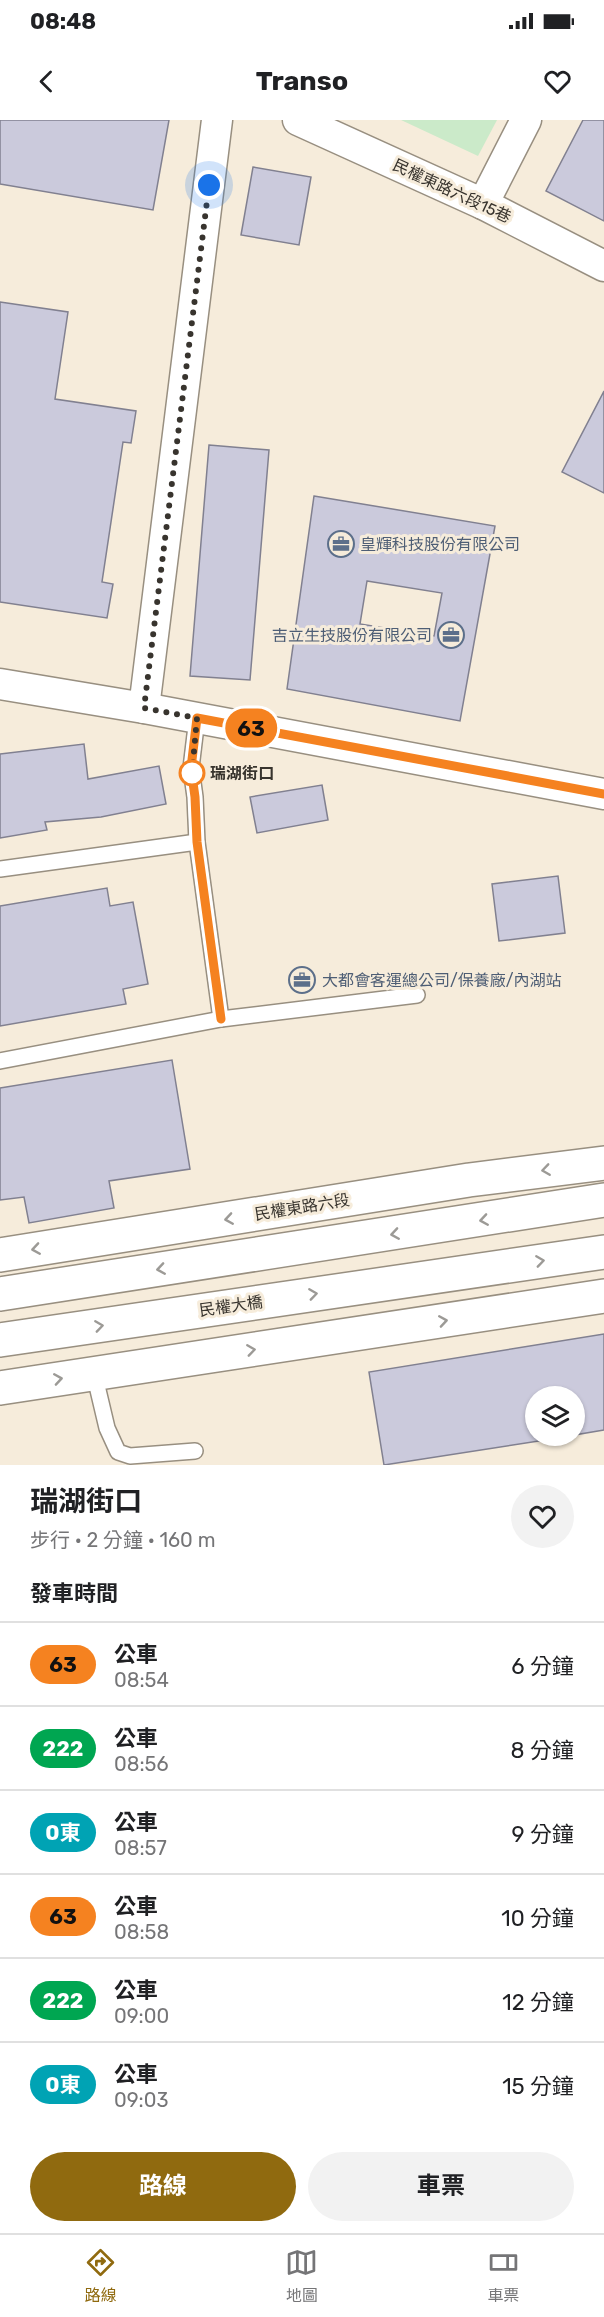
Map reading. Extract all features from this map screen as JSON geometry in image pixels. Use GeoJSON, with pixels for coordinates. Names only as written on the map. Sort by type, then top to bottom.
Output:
{"type":"FeatureCollection","features":[{"type":"Feature","properties":{"kind":"main road","name":"民權東路六段"},"geometry":{"type":"LineString","coordinates":[[0,1255],[469,1180],[604,1162]]}},
{"type":"Feature","properties":{"kind":"main road"},"geometry":{"type":"LineString","coordinates":[[0,1294],[604,1200]]}},
{"type":"Feature","properties":{"kind":"main road","name":"民權大橋"},"geometry":{"type":"LineString","coordinates":[[0,1341],[604,1252]]}},
{"type":"Feature","properties":{"kind":"main road"},"geometry":{"type":"LineString","coordinates":[[0,1388],[604,1296]]}},
{"type":"Feature","properties":{"kind":"street"},"geometry":{"type":"LineString","coordinates":[[144,708],[217,120]]}},
{"type":"Feature","properties":{"kind":"street","name":"民權東路六段15巷"},"geometry":{"type":"LineString","coordinates":[[298,120],[483,204],[604,266]]}},
{"type":"Feature","properties":{"kind":"street"},"geometry":{"type":"LineString","coordinates":[[483,204],[526,120]]}},
{"type":"Feature","properties":{"kind":"street"},"geometry":{"type":"LineString","coordinates":[[0,684],[144,708],[604,794]]}},
{"type":"Feature","properties":{"kind":"lane"},"geometry":{"type":"LineString","coordinates":[[197,718],[191,768],[197,842],[221,1019]]}},
{"type":"Feature","properties":{"kind":"lane"},"geometry":{"type":"LineString","coordinates":[[0,869],[197,842]]}},
{"type":"Feature","properties":{"kind":"lane"},"geometry":{"type":"LineString","coordinates":[[0,1061],[221,1019],[417,995]]}},
{"type":"Feature","properties":{"kind":"lane"},"geometry":{"type":"LineString","coordinates":[[94,1373],[107,1428],[118,1452],[130,1456],[195,1452]]}},
{"type":"Feature","properties":{"kind":"green space"},"geometry":{"type":"Polygon","coordinates":[[[401,120],[497,120],[478,156],[401,120]]]}},
{"type":"Feature","properties":{"kind":"building"},"geometry":{"type":"Polygon","coordinates":[[[0,120],[169,120],[153,210],[0,184],[0,120]]]}},
{"type":"Feature","properties":{"kind":"building"},"geometry":{"type":"Polygon","coordinates":[[[583,120],[604,120],[604,221],[546,191],[583,120]]]}},
{"type":"Feature","properties":{"kind":"building"},"geometry":{"type":"Polygon","coordinates":[[[253,167],[311,177],[299,245],[241,235],[253,167]]]}},
{"type":"Feature","properties":{"kind":"building"},"geometry":{"type":"Polygon","coordinates":[[[0,302],[68,312],[55,399],[136,411],[131,443],[123,442],[102,582],[113,584],[107,618],[0,602],[0,302]]]}},
{"type":"Feature","properties":{"kind":"building"},"geometry":{"type":"Polygon","coordinates":[[[604,391],[604,493],[562,472],[604,391]]]}},
{"type":"Feature","properties":{"kind":"building"},"geometry":{"type":"Polygon","coordinates":[[[209,445],[269,450],[250,680],[190,676],[209,445]]]}},
{"type":"Feature","properties":{"kind":"building"},"geometry":{"type":"Polygon","coordinates":[[[314,496],[495,526],[460,721],[287,689],[314,496]],[[367,581],[360,624],[434,636],[442,593],[367,581]]]}},
{"type":"Feature","properties":{"kind":"building"},"geometry":{"type":"Polygon","coordinates":[[[84,744],[88,779],[159,766],[166,804],[101,817],[45,822],[47,830],[0,838],[0,754],[84,744]]]}},
{"type":"Feature","properties":{"kind":"building"},"geometry":{"type":"Polygon","coordinates":[[[322,785],[328,820],[257,833],[250,797],[322,785]]]}},
{"type":"Feature","properties":{"kind":"building"},"geometry":{"type":"Polygon","coordinates":[[[558,876],[565,933],[499,941],[492,884],[558,876]]]}},
{"type":"Feature","properties":{"kind":"building"},"geometry":{"type":"Polygon","coordinates":[[[107,888],[110,906],[133,902],[148,984],[123,989],[126,1004],[0,1026],[0,906],[107,888]]]}},
{"type":"Feature","properties":{"kind":"building"},"geometry":{"type":"Polygon","coordinates":[[[172,1060],[190,1169],[109,1181],[114,1208],[29,1223],[24,1197],[0,1200],[0,1088],[172,1060]]]}},
{"type":"Feature","properties":{"kind":"building"},"geometry":{"type":"Polygon","coordinates":[[[604,1334],[604,1430],[585,1433],[585,1386],[525,1386],[525,1443],[384,1465],[369,1372],[604,1334]]]}},
{"type":"Feature","properties":{"kind":"bus line","name":"63"},"geometry":{"type":"LineString","coordinates":[[221,1019],[197,842],[191,768],[197,718],[604,794]]}},
{"type":"Feature","properties":{"kind":"place","name":"皇輝科技股份有限公司"},"geometry":{"type":"Point","coordinates":[341,544]}},
{"type":"Feature","properties":{"kind":"place","name":"吉立生技股份有限公司"},"geometry":{"type":"Point","coordinates":[451,635]}},
{"type":"Feature","properties":{"kind":"place","name":"瑞湖街口"},"geometry":{"type":"Point","coordinates":[192,773]}},
{"type":"Feature","properties":{"kind":"place","name":"大都會客運總公司/保養廠/內湖站"},"geometry":{"type":"Point","coordinates":[302,980]}},
{"type":"Feature","properties":{"kind":"route"},"geometry":{"type":"LineString","coordinates":[[192,773],[197,718],[144,708],[209,185]]}}]}
